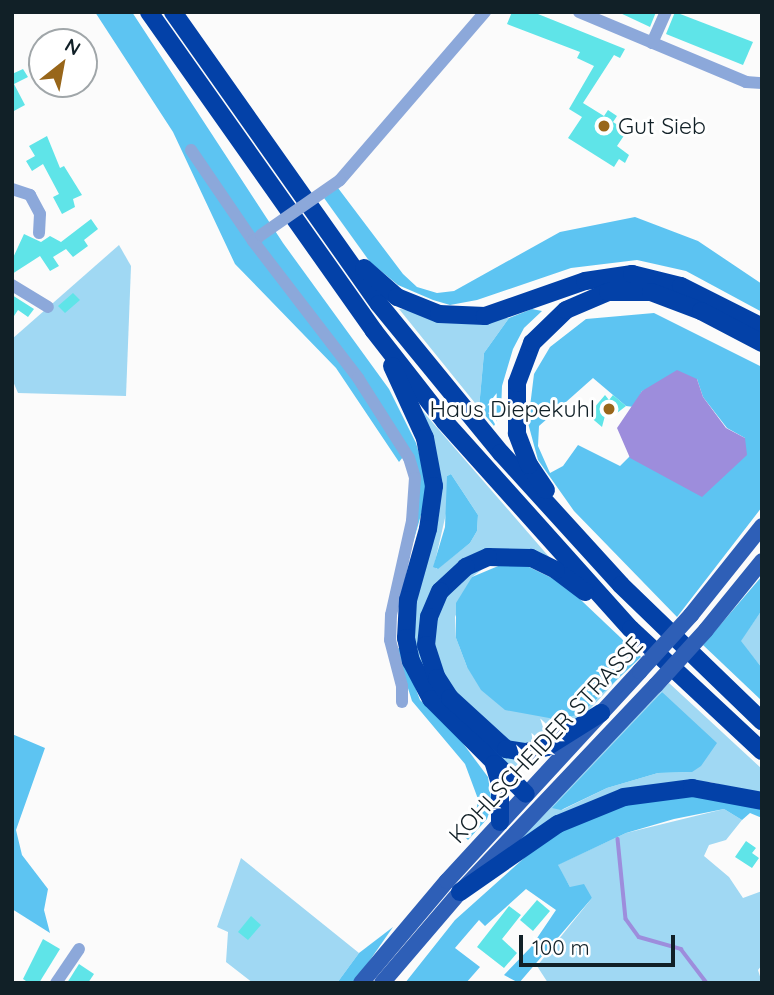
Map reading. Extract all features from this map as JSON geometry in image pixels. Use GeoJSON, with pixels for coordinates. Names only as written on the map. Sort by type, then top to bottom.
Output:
{"type":"FeatureCollection","features":[{"type":"Feature","properties":{"kind":"highway"},"geometry":{"type":"LineString","coordinates":[[149,12],[374,331],[512,500],[631,629],[762,751]]}},
{"type":"Feature","properties":{"kind":"highway"},"geometry":{"type":"LineString","coordinates":[[173,12],[319,221],[438,376],[579,540],[762,722]]}},
{"type":"Feature","properties":{"kind":"highway"},"geometry":{"type":"LineString","coordinates":[[319,221],[384,288],[409,304],[439,314],[485,316],[585,281],[632,274],[681,286],[762,327]]}},
{"type":"Feature","properties":{"kind":"highway"},"geometry":{"type":"LineString","coordinates":[[579,540],[529,465],[517,433],[523,363],[547,326],[592,296],[637,290],[674,299],[762,343]]}},
{"type":"Feature","properties":{"kind":"highway"},"geometry":{"type":"LineString","coordinates":[[374,331],[425,438],[434,486],[428,529],[408,600],[409,654],[431,699],[526,794]]}},
{"type":"Feature","properties":{"kind":"highway"},"geometry":{"type":"LineString","coordinates":[[601,713],[558,743],[537,751],[516,752],[499,745],[464,713],[437,678],[426,645],[432,606],[446,583],[466,566],[510,555],[556,570],[631,629]]}},
{"type":"Feature","properties":{"kind":"highway"},"geometry":{"type":"LineString","coordinates":[[494,764],[500,784],[500,822]]}},
{"type":"Feature","properties":{"kind":"highway"},"geometry":{"type":"LineString","coordinates":[[460,892],[558,824],[624,797],[692,788],[762,801]]}},
{"type":"Feature","properties":{"kind":"main road","name":"KOHLSCHEIDER STRASSE"},"geometry":{"type":"LineString","coordinates":[[361,983],[500,822],[691,615],[762,526]]}},
{"type":"Feature","properties":{"kind":"main road","name":"KOHLSCHEIDER STRASSE"},"geometry":{"type":"LineString","coordinates":[[382,983],[460,892],[706,630],[762,561]]}},
{"type":"Feature","properties":{"kind":"main road"},"geometry":{"type":"LineString","coordinates":[[526,794],[539,807]]}},
{"type":"Feature","properties":{"kind":"street"},"geometry":{"type":"LineString","coordinates":[[257,238],[340,180],[485,12]]}},
{"type":"Feature","properties":{"kind":"street"},"geometry":{"type":"LineString","coordinates":[[579,12],[746,82],[762,83]]}},
{"type":"Feature","properties":{"kind":"street"},"geometry":{"type":"LineString","coordinates":[[652,43],[666,12]]}},
{"type":"Feature","properties":{"kind":"street"},"geometry":{"type":"LineString","coordinates":[[191,149],[358,378],[403,449],[415,478],[412,521],[391,615],[390,640],[402,686],[401,702]]}},
{"type":"Feature","properties":{"kind":"street"},"geometry":{"type":"LineString","coordinates":[[12,189],[30,195],[40,214],[39,233]]}},
{"type":"Feature","properties":{"kind":"street"},"geometry":{"type":"LineString","coordinates":[[12,285],[48,307]]}},
{"type":"Feature","properties":{"kind":"street"},"geometry":{"type":"LineString","coordinates":[[56,983],[79,949]]}},
{"type":"Feature","properties":{"kind":"shaded area"},"geometry":{"type":"Polygon","coordinates":[[[95,12],[132,12],[283,243],[389,389],[416,443],[425,474],[425,501],[408,560],[414,527],[407,452],[399,462],[336,368],[235,264],[173,132],[95,12]]]}},
{"type":"Feature","properties":{"kind":"shaded area"},"geometry":{"type":"Polygon","coordinates":[[[338,188],[403,274],[417,287],[437,293],[454,291],[560,232],[635,217],[698,241],[762,284],[762,312],[686,271],[637,260],[571,268],[477,300],[450,305],[398,285],[370,262],[324,198],[338,188]]]}},
{"type":"Feature","properties":{"kind":"shaded area"},"geometry":{"type":"Polygon","coordinates":[[[119,245],[131,266],[126,396],[18,393],[12,379],[12,339],[119,245]]]}},
{"type":"Feature","properties":{"kind":"shaded area"},"geometry":{"type":"Polygon","coordinates":[[[399,309],[509,318],[484,353],[479,408],[399,309]]]}},
{"type":"Feature","properties":{"kind":"shaded area"},"geometry":{"type":"Polygon","coordinates":[[[532,309],[542,311],[524,328],[513,349],[502,386],[501,412],[494,426],[479,408],[484,353],[509,318],[532,309]]]}},
{"type":"Feature","properties":{"kind":"shaded area"},"geometry":{"type":"Polygon","coordinates":[[[654,313],[762,367],[762,507],[677,617],[574,511],[538,460],[528,423],[534,374],[550,347],[586,319],[654,313]],[[593,378],[539,426],[538,446],[550,473],[563,466],[578,445],[620,466],[630,456],[651,466],[745,438],[727,428],[703,397],[697,379],[642,391],[634,407],[626,406],[593,378]]]}},
{"type":"Feature","properties":{"kind":"shaded area"},"geometry":{"type":"Polygon","coordinates":[[[677,370],[697,379],[703,397],[726,428],[745,438],[747,455],[702,497],[630,458],[617,428],[642,391],[677,370]]]}},
{"type":"Feature","properties":{"kind":"shaded area"},"geometry":{"type":"Polygon","coordinates":[[[420,408],[550,558],[531,551],[497,550],[460,565],[432,595],[420,631],[423,655],[440,693],[497,751],[527,758],[512,774],[436,696],[417,661],[412,615],[439,490],[432,440],[420,408]],[[451,474],[447,476],[448,505],[434,566],[437,569],[470,543],[477,531],[478,515],[451,474]]]}},
{"type":"Feature","properties":{"kind":"shaded area"},"geometry":{"type":"Polygon","coordinates":[[[451,474],[478,515],[477,531],[470,543],[438,569],[433,567],[445,527],[447,476],[451,474]]]}},
{"type":"Feature","properties":{"kind":"shaded area"},"geometry":{"type":"Polygon","coordinates":[[[503,564],[527,566],[564,584],[641,657],[582,713],[560,720],[505,710],[481,690],[467,667],[456,638],[456,603],[472,577],[503,564]]]}},
{"type":"Feature","properties":{"kind":"shaded area"},"geometry":{"type":"Polygon","coordinates":[[[484,568],[472,577],[455,617],[456,638],[467,667],[582,713],[617,680],[579,721],[536,744],[506,742],[456,694],[440,672],[433,649],[433,626],[441,602],[472,570],[484,568]]]}},
{"type":"Feature","properties":{"kind":"shaded area"},"geometry":{"type":"Polygon","coordinates":[[[762,576],[762,610],[741,641],[762,668],[762,701],[703,645],[762,576]]]}},
{"type":"Feature","properties":{"kind":"shaded area"},"geometry":{"type":"Polygon","coordinates":[[[762,610],[762,668],[740,641],[762,610]]]}},
{"type":"Feature","properties":{"kind":"shaded area"},"geometry":{"type":"Polygon","coordinates":[[[400,647],[420,700],[456,734],[488,777],[492,804],[487,819],[468,840],[464,836],[475,821],[478,799],[465,764],[412,701],[396,650],[400,647]]]}},
{"type":"Feature","properties":{"kind":"shaded area"},"geometry":{"type":"Polygon","coordinates":[[[669,683],[762,769],[762,795],[710,782],[673,783],[508,848],[669,683]],[[662,692],[562,810],[607,788],[658,773],[692,772],[662,692]]]}},
{"type":"Feature","properties":{"kind":"shaded area"},"geometry":{"type":"Polygon","coordinates":[[[662,692],[717,743],[701,766],[692,772],[658,773],[607,788],[561,810],[552,808],[662,692]]]}},
{"type":"Feature","properties":{"kind":"shaded area"},"geometry":{"type":"Polygon","coordinates":[[[12,734],[45,748],[16,830],[22,855],[48,889],[44,910],[50,933],[12,909],[12,734]]]}},
{"type":"Feature","properties":{"kind":"shaded area"},"geometry":{"type":"Polygon","coordinates":[[[687,794],[762,807],[762,818],[750,813],[742,820],[724,809],[674,819],[626,833],[558,865],[570,887],[584,884],[592,898],[519,983],[504,975],[531,947],[556,910],[526,889],[485,926],[479,920],[455,948],[480,967],[466,983],[405,983],[455,920],[541,843],[602,810],[638,798],[687,794]]]}},
{"type":"Feature","properties":{"kind":"shaded area"},"geometry":{"type":"Polygon","coordinates":[[[724,809],[742,820],[726,840],[709,845],[704,856],[729,877],[743,898],[762,891],[762,965],[758,970],[762,983],[548,983],[537,966],[592,898],[570,887],[557,865],[626,833],[724,809]]]}},
{"type":"Feature","properties":{"kind":"shaded area"},"geometry":{"type":"Polygon","coordinates":[[[241,858],[359,953],[337,983],[253,983],[226,962],[228,932],[217,927],[241,858]]]}},
{"type":"Feature","properties":{"kind":"shaded area"},"geometry":{"type":"Polygon","coordinates":[[[393,927],[354,983],[337,983],[359,953],[393,927]]]}},
{"type":"Feature","properties":{"kind":"building"},"geometry":{"type":"Polygon","coordinates":[[[512,12],[533,12],[625,49],[620,58],[614,55],[583,103],[604,116],[608,110],[617,116],[613,122],[627,131],[617,146],[629,155],[625,163],[619,159],[614,167],[568,138],[582,117],[569,109],[594,66],[577,58],[580,52],[507,24],[512,12]]]}},
{"type":"Feature","properties":{"kind":"building"},"geometry":{"type":"Polygon","coordinates":[[[618,12],[656,12],[650,27],[618,12]]]}},
{"type":"Feature","properties":{"kind":"building"},"geometry":{"type":"Polygon","coordinates":[[[675,12],[753,42],[743,65],[666,34],[675,12]]]}},
{"type":"Feature","properties":{"kind":"building"},"geometry":{"type":"Polygon","coordinates":[[[23,69],[28,77],[14,84],[25,105],[12,112],[12,74],[23,69]]]}},
{"type":"Feature","properties":{"kind":"building"},"geometry":{"type":"Polygon","coordinates":[[[47,136],[60,168],[64,166],[82,195],[73,199],[75,207],[62,214],[53,197],[59,194],[43,164],[32,171],[26,161],[35,156],[29,146],[47,136]]]}},
{"type":"Feature","properties":{"kind":"building"},"geometry":{"type":"Polygon","coordinates":[[[91,219],[98,229],[84,240],[88,246],[73,257],[66,249],[53,257],[59,266],[50,271],[40,256],[12,274],[12,260],[24,234],[41,242],[50,236],[61,242],[91,219]]]}},
{"type":"Feature","properties":{"kind":"building"},"geometry":{"type":"Polygon","coordinates":[[[73,293],[80,300],[65,313],[58,306],[73,293]]]}},
{"type":"Feature","properties":{"kind":"building"},"geometry":{"type":"Polygon","coordinates":[[[12,295],[34,309],[28,317],[18,310],[12,319],[12,295]]]}},
{"type":"Feature","properties":{"kind":"building","name":"Haus Diepekuhl"},"geometry":{"type":"Polygon","coordinates":[[[605,395],[609,400],[613,395],[626,406],[612,417],[606,412],[602,427],[588,415],[605,395]]]}},
{"type":"Feature","properties":{"kind":"building"},"geometry":{"type":"Polygon","coordinates":[[[746,841],[756,848],[752,853],[759,858],[752,868],[735,857],[746,841]]]}},
{"type":"Feature","properties":{"kind":"building"},"geometry":{"type":"Polygon","coordinates":[[[537,900],[550,911],[533,931],[520,920],[537,900]]]}},
{"type":"Feature","properties":{"kind":"building"},"geometry":{"type":"Polygon","coordinates":[[[509,906],[521,915],[502,939],[517,953],[504,968],[477,947],[509,906]]]}},
{"type":"Feature","properties":{"kind":"building"},"geometry":{"type":"Polygon","coordinates":[[[251,916],[261,925],[248,940],[238,932],[251,916]]]}},
{"type":"Feature","properties":{"kind":"building"},"geometry":{"type":"Polygon","coordinates":[[[43,939],[60,949],[39,983],[29,983],[23,979],[43,939]]]}},
{"type":"Feature","properties":{"kind":"building"},"geometry":{"type":"Polygon","coordinates":[[[79,964],[94,974],[88,983],[67,983],[79,964]]]}},
{"type":"Feature","properties":{"kind":"waterway"},"geometry":{"type":"LineString","coordinates":[[618,839],[626,919],[639,937],[681,949],[707,983]]}},
{"type":"Feature","properties":{"kind":"place","name":"Gut Sieb"},"geometry":{"type":"Point","coordinates":[604,126]}},
{"type":"Feature","properties":{"kind":"place","name":"Haus Diepekuhl"},"geometry":{"type":"Point","coordinates":[609,409]}}]}
